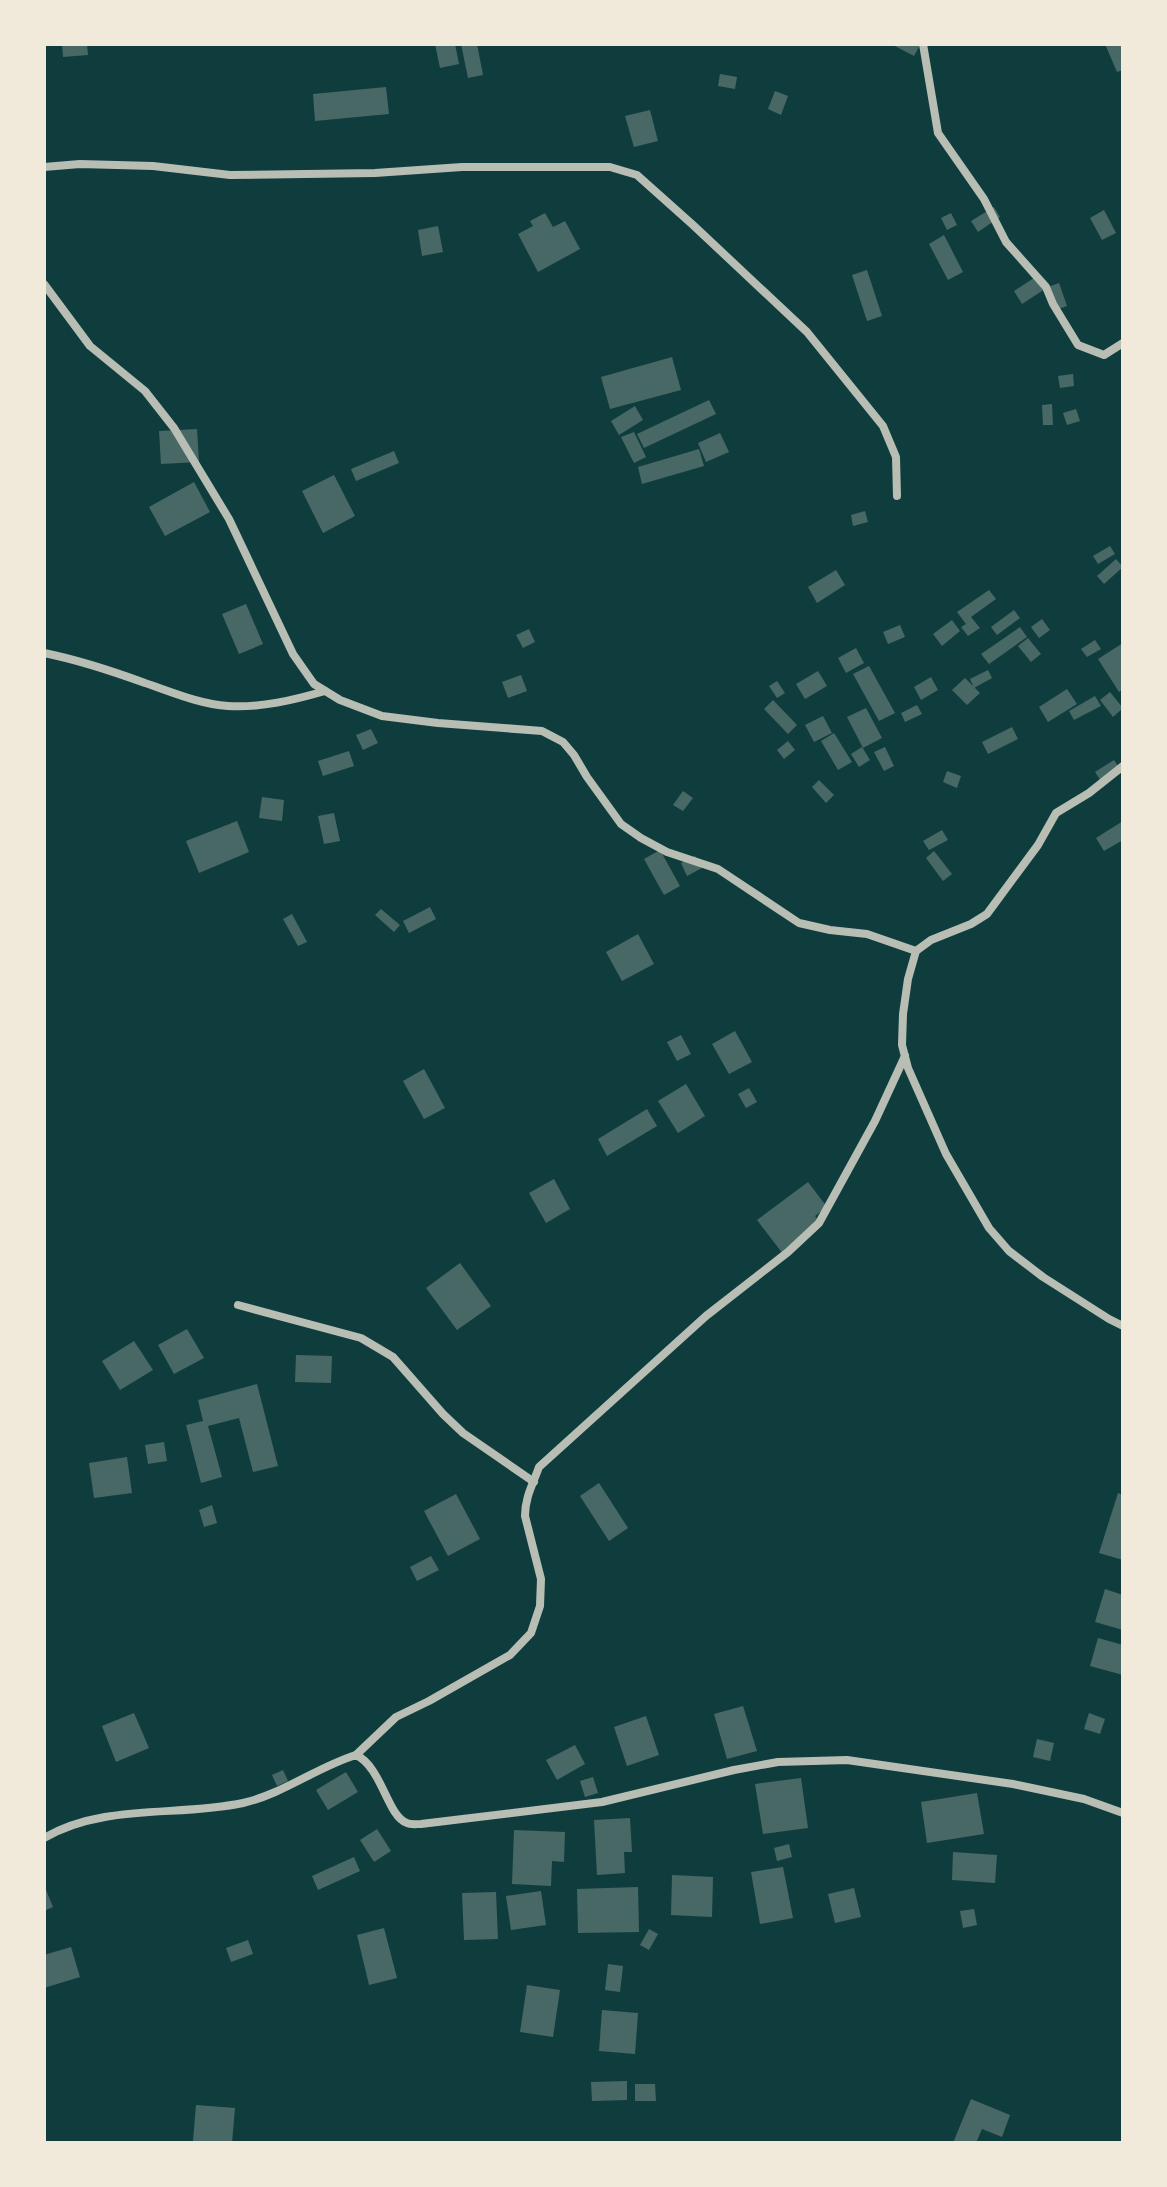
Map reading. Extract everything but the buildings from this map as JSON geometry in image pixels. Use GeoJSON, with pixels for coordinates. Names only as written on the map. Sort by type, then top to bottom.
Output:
{"type":"FeatureCollection","features":[{"type":"Feature","properties":{"kind":"street"},"geometry":{"type":"LineString","coordinates":[[923,44],[938,133],[984,199],[1006,242],[1046,287],[1078,345],[1104,355],[1123,343]]}},
{"type":"Feature","properties":{"kind":"street"},"geometry":{"type":"LineString","coordinates":[[44,167],[80,164],[153,166],[230,175],[375,173],[462,167],[610,167],[637,175],[807,332],[864,402],[883,426],[896,457],[897,496]]}},
{"type":"Feature","properties":{"kind":"street"},"geometry":{"type":"LineString","coordinates":[[44,284],[90,346],[145,391],[174,428],[229,519],[293,654],[314,684],[340,700],[382,716],[542,731],[563,742],[621,824],[641,838],[667,852],[718,869],[799,923],[867,934],[916,951]]}},
{"type":"Feature","properties":{"kind":"street"},"geometry":{"type":"LineString","coordinates":[[44,653],[74,659],[193,700],[227,706],[262,705],[325,691]]}},
{"type":"Feature","properties":{"kind":"street"},"geometry":{"type":"LineString","coordinates":[[1123,766],[1089,793],[1056,813],[1038,845],[987,914],[931,940],[916,951],[908,979],[902,1045],[946,1154],[989,1228],[1009,1251],[1043,1277],[1123,1326]]}},
{"type":"Feature","properties":{"kind":"street"},"geometry":{"type":"LineString","coordinates":[[44,1838],[60,1828],[107,1816],[213,1808],[247,1802],[356,1755],[396,1717],[510,1655],[531,1633],[540,1606],[541,1579],[525,1516],[527,1494],[539,1467],[706,1316],[788,1252],[819,1223],[875,1121],[905,1056]]}},
{"type":"Feature","properties":{"kind":"street"},"geometry":{"type":"LineString","coordinates":[[238,1305],[361,1338],[393,1357],[463,1433],[534,1482]]}},
{"type":"Feature","properties":{"kind":"street"},"geometry":{"type":"LineString","coordinates":[[356,1755],[364,1758],[372,1768],[398,1815],[407,1823],[421,1824],[602,1802],[778,1762],[847,1760],[1013,1784],[1084,1799],[1123,1813]]}}]}
